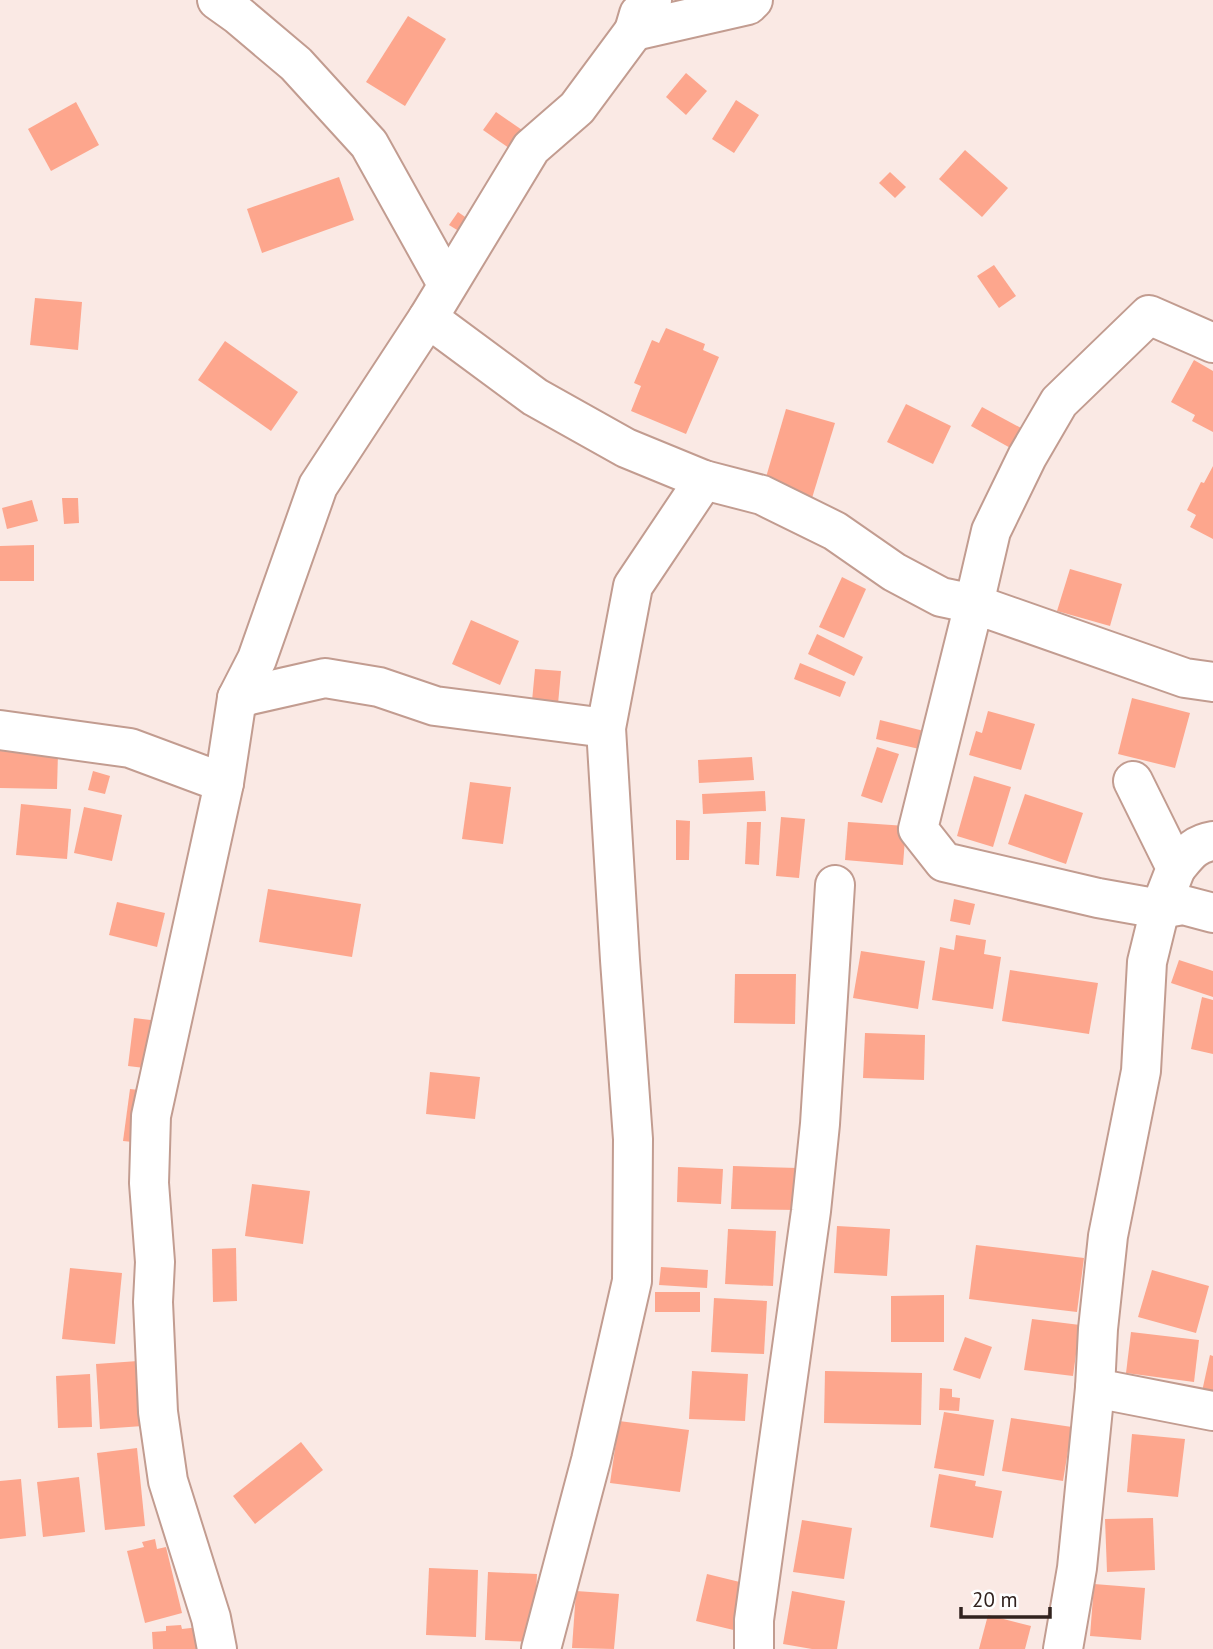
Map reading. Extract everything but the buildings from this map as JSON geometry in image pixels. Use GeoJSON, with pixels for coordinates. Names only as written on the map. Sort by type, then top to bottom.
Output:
{"type":"FeatureCollection","features":[{"type":"Feature","properties":{"kind":"street"},"geometry":{"type":"LineString","coordinates":[[217,0],[296,64],[369,144],[447,284]]}},
{"type":"Feature","properties":{"kind":"street"},"geometry":{"type":"LineString","coordinates":[[217,1649],[211,1618],[168,1481],[158,1412],[153,1302],[155,1262],[149,1184],[151,1116],[224,783],[237,698],[257,659],[318,486],[428,318],[531,148],[577,108],[643,10],[748,5],[753,0]]}},
{"type":"Feature","properties":{"kind":"street"},"geometry":{"type":"LineString","coordinates":[[1213,343],[1149,314],[1059,402],[1027,457],[991,531],[918,829],[944,862],[1098,898],[1160,909],[1183,905],[1213,913]]}},
{"type":"Feature","properties":{"kind":"street"},"geometry":{"type":"LineString","coordinates":[[428,318],[535,397],[626,448],[704,480],[762,495],[835,531],[894,572],[941,597],[974,604],[1185,678],[1213,682]]}},
{"type":"Feature","properties":{"kind":"street"},"geometry":{"type":"LineString","coordinates":[[541,1649],[591,1460],[632,1281],[633,1139],[606,728],[633,586],[704,480]]}},
{"type":"Feature","properties":{"kind":"street"},"geometry":{"type":"LineString","coordinates":[[237,698],[325,678],[379,687],[435,706],[606,728]]}},
{"type":"Feature","properties":{"kind":"street"},"geometry":{"type":"LineString","coordinates":[[0,730],[130,748],[224,783]]}},
{"type":"Feature","properties":{"kind":"street"},"geometry":{"type":"LineString","coordinates":[[1133,780],[1176,868]]}},
{"type":"Feature","properties":{"kind":"street"},"geometry":{"type":"LineString","coordinates":[[1063,1649],[1077,1569],[1108,1236],[1141,1071],[1147,962],[1160,909],[1176,868],[1202,842],[1213,841]]}},
{"type":"Feature","properties":{"kind":"street"},"geometry":{"type":"LineString","coordinates":[[754,1649],[754,1620],[811,1211],[820,1124],[835,885]]}},
{"type":"Feature","properties":{"kind":"street"},"geometry":{"type":"LineString","coordinates":[[1095,1388],[1213,1411]]}}]}
